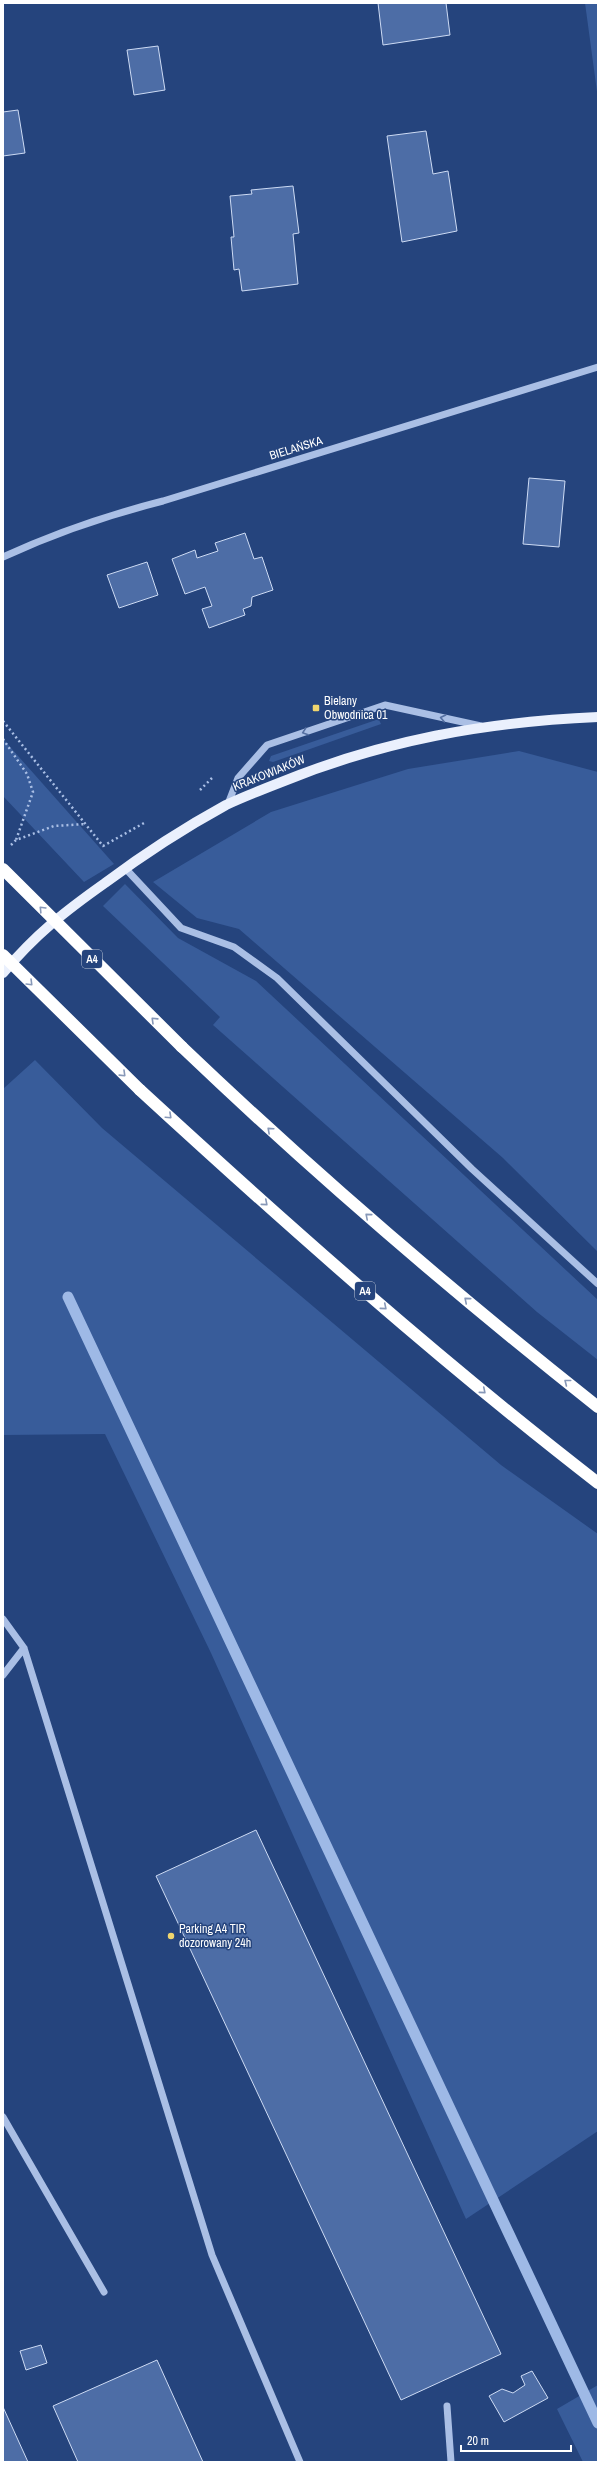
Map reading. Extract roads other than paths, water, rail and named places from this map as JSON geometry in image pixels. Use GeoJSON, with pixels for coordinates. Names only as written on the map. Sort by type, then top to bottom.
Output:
{"type":"FeatureCollection","features":[{"type":"Feature","properties":{"kind":"highway","name":"A4"},"geometry":{"type":"LineString","coordinates":[[3,869],[182,1047],[266,1127],[360,1210],[510,1337],[598,1407]]}},
{"type":"Feature","properties":{"kind":"highway","name":"A4"},"geometry":{"type":"LineString","coordinates":[[3,955],[140,1090],[346,1275],[526,1427],[598,1482]]}},
{"type":"Feature","properties":{"kind":"main road","name":"KRAKOWIAKÓW"},"geometry":{"type":"LineString","coordinates":[[3,973],[27,945],[65,911],[124,868],[180,832],[228,804],[308,771],[425,736],[482,726],[542,719],[598,717]]}},
{"type":"Feature","properties":{"kind":"street","name":"BIELAŃSKA"},"geometry":{"type":"LineString","coordinates":[[3,557],[37,541],[116,513],[163,501],[598,367]]}},
{"type":"Feature","properties":{"kind":"street"},"geometry":{"type":"LineString","coordinates":[[228,804],[238,778],[267,745],[385,705],[482,726]]}},
{"type":"Feature","properties":{"kind":"street"},"geometry":{"type":"LineString","coordinates":[[124,868],[181,928],[234,948],[277,978],[472,1169],[598,1284]]}},
{"type":"Feature","properties":{"kind":"street"},"geometry":{"type":"LineString","coordinates":[[3,1619],[24,1648],[212,2255],[300,2462]]}},
{"type":"Feature","properties":{"kind":"street"},"geometry":{"type":"LineString","coordinates":[[3,1676],[24,1648]]}},
{"type":"Feature","properties":{"kind":"street"},"geometry":{"type":"LineString","coordinates":[[3,2117],[104,2292]]}},
{"type":"Feature","properties":{"kind":"street"},"geometry":{"type":"LineString","coordinates":[[447,2406],[451,2462]]}},
{"type":"Feature","properties":{"kind":"waterway"},"geometry":{"type":"LineString","coordinates":[[68,1297],[598,2423]]}},
{"type":"Feature","properties":{"kind":"place","name":"Bielany Obwodnica 01"},"geometry":{"type":"Point","coordinates":[316,708]}},
{"type":"Feature","properties":{"kind":"place","name":"Parking A4 TIR dozorowany 24h"},"geometry":{"type":"Point","coordinates":[171,1936]}}]}
